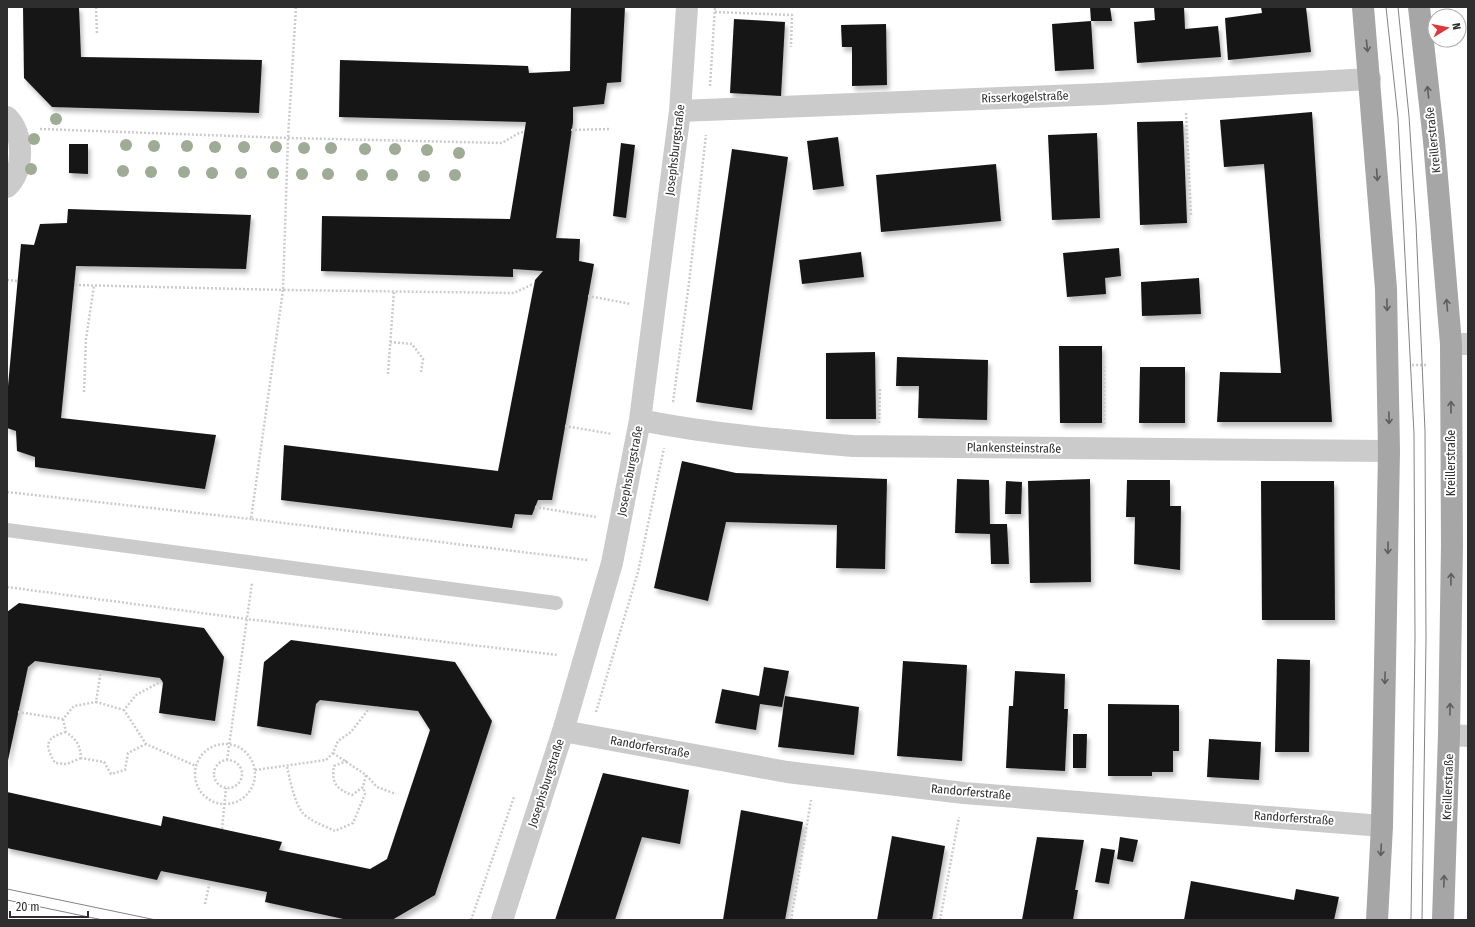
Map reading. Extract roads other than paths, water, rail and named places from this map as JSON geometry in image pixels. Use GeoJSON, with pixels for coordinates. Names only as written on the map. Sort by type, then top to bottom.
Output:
{"type":"FeatureCollection","features":[{"type":"Feature","properties":{"kind":"main road"},"geometry":{"type":"LineString","coordinates":[[1363,7],[1386,289],[1389,451],[1382,826],[1377,920]]}},
{"type":"Feature","properties":{"kind":"main road","name":"Kreillerstraße"},"geometry":{"type":"LineString","coordinates":[[1419,7],[1459,344],[1452,545],[1459,735],[1443,920]]}},
{"type":"Feature","properties":{"kind":"street","name":"Josephsburgstraße"},"geometry":{"type":"LineString","coordinates":[[502,920],[564,731],[611,569],[638,429],[680,111],[687,7]]}},
{"type":"Feature","properties":{"kind":"street","name":"Risserkogelstraße"},"geometry":{"type":"LineString","coordinates":[[680,111],[1102,94],[1370,79]]}},
{"type":"Feature","properties":{"kind":"street"},"geometry":{"type":"LineString","coordinates":[[7,117],[18,136],[21,152],[18,170],[7,187]]}},
{"type":"Feature","properties":{"kind":"street","name":"Plankensteinstraße"},"geometry":{"type":"LineString","coordinates":[[638,429],[669,426],[765,439],[879,446],[1389,451]]}},
{"type":"Feature","properties":{"kind":"street","name":"Randorferstraße"},"geometry":{"type":"LineString","coordinates":[[564,731],[815,776],[964,793],[1382,826]]}},
{"type":"Feature","properties":{"kind":"lane"},"geometry":{"type":"LineString","coordinates":[[7,530],[556,603]]}},
{"type":"Feature","properties":{"kind":"tram line"},"geometry":{"type":"LineString","coordinates":[[1386,7],[1398,118],[1414,434],[1415,639],[1411,920]]}},
{"type":"Feature","properties":{"kind":"tram line"},"geometry":{"type":"LineString","coordinates":[[1398,7],[1409,116],[1416,224],[1425,431],[1426,639],[1422,920]]}},
{"type":"Feature","properties":{"kind":"tram line"},"geometry":{"type":"LineString","coordinates":[[7,889],[156,920]]}},
{"type":"Feature","properties":{"kind":"tram line"},"geometry":{"type":"LineString","coordinates":[[7,900],[103,920]]}}]}
